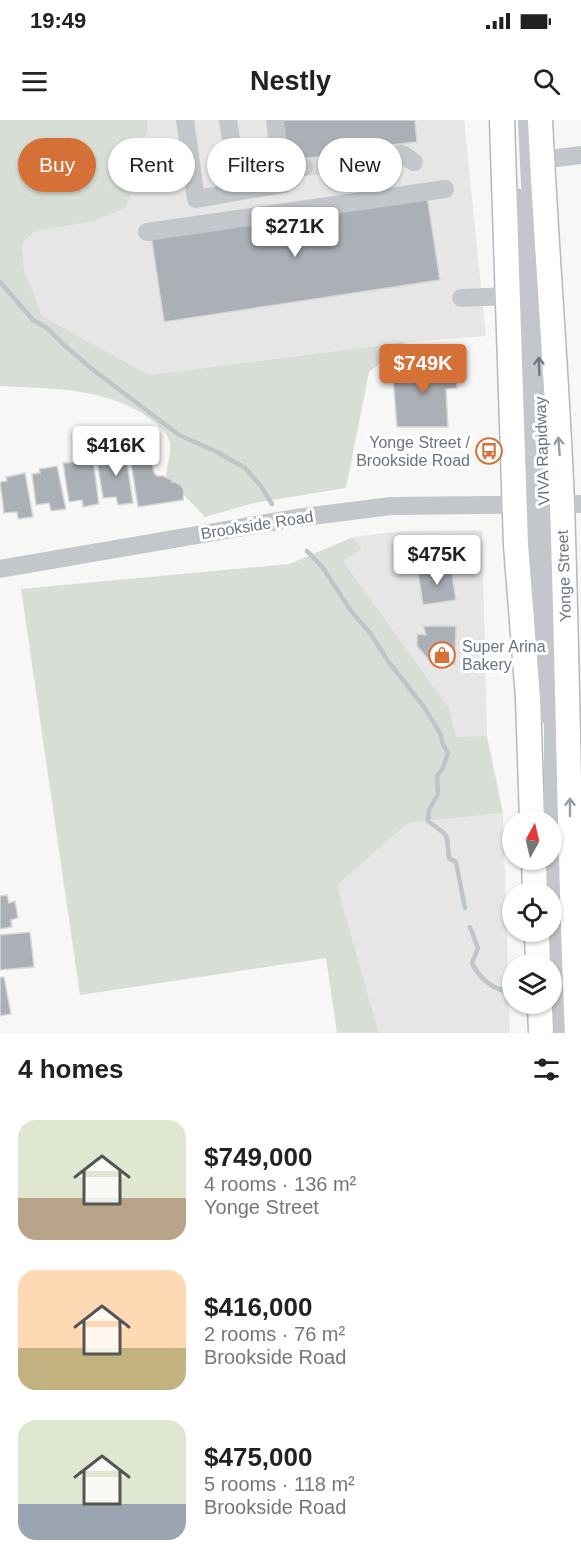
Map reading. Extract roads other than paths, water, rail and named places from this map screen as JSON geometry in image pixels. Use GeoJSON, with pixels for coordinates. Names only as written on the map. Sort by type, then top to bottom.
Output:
{"type":"FeatureCollection","features":[{"type":"Feature","properties":{"kind":"main road","name":"Yonge Street"},"geometry":{"type":"LineString","coordinates":[[502,120],[509,296],[547,504],[516,545],[528,698],[532,810]]}},
{"type":"Feature","properties":{"kind":"main road","name":"Yonge Street"},"geometry":{"type":"LineString","coordinates":[[540,120],[547,504],[570,769],[576,895],[577,1033]]}},
{"type":"Feature","properties":{"kind":"main road"},"geometry":{"type":"LineString","coordinates":[[540,1014],[541,1033]]}},
{"type":"Feature","properties":{"kind":"street"},"geometry":{"type":"LineString","coordinates":[[185,120],[196,200],[234,192]]}},
{"type":"Feature","properties":{"kind":"street"},"geometry":{"type":"LineString","coordinates":[[228,120],[231,138]]}},
{"type":"Feature","properties":{"kind":"street"},"geometry":{"type":"LineString","coordinates":[[275,120],[277,138]]}},
{"type":"Feature","properties":{"kind":"street","name":"VIVA Rapidway"},"geometry":{"type":"LineString","coordinates":[[513,120],[547,504],[544,810]]}},
{"type":"Feature","properties":{"kind":"street","name":"VIVA Rapidway"},"geometry":{"type":"LineString","coordinates":[[527,120],[547,504],[553,677],[554,812],[563,1033]]}},
{"type":"Feature","properties":{"kind":"street"},"geometry":{"type":"LineString","coordinates":[[402,154],[414,162]]}},
{"type":"Feature","properties":{"kind":"street"},"geometry":{"type":"LineString","coordinates":[[542,160],[581,155]]}},
{"type":"Feature","properties":{"kind":"street"},"geometry":{"type":"LineString","coordinates":[[147,232],[445,189]]}},
{"type":"Feature","properties":{"kind":"street"},"geometry":{"type":"LineString","coordinates":[[461,298],[509,296]]}},
{"type":"Feature","properties":{"kind":"street","name":"Brookside Road"},"geometry":{"type":"LineString","coordinates":[[0,569],[296,518],[391,506],[547,504]]}},
{"type":"Feature","properties":{"kind":"street"},"geometry":{"type":"LineString","coordinates":[[551,1014],[552,1033]]}},
{"type":"Feature","properties":{"kind":"waterway"},"geometry":{"type":"LineString","coordinates":[[0,282],[33,320],[47,328],[92,369],[179,435],[245,468],[260,485],[272,504]]}},
{"type":"Feature","properties":{"kind":"waterway"},"geometry":{"type":"LineString","coordinates":[[307,551],[323,568],[351,611],[370,633],[388,661],[424,707],[440,733],[448,753],[443,768],[437,776],[438,794],[429,810],[428,821],[447,838],[449,858],[456,862],[465,908]]}},
{"type":"Feature","properties":{"kind":"waterway"},"geometry":{"type":"LineString","coordinates":[[470,927],[478,948],[472,963],[475,969],[488,983],[502,990]]}},
{"type":"Feature","properties":{"kind":"tunnel"},"geometry":{"type":"LineString","coordinates":[[306,167],[318,165]]}},
{"type":"Feature","properties":{"kind":"place","name":"Yonge Street / Brookside Road"},"geometry":{"type":"Point","coordinates":[489,451]}},
{"type":"Feature","properties":{"kind":"place","name":"Super Arina Bakery"},"geometry":{"type":"Point","coordinates":[442,655]}}]}
